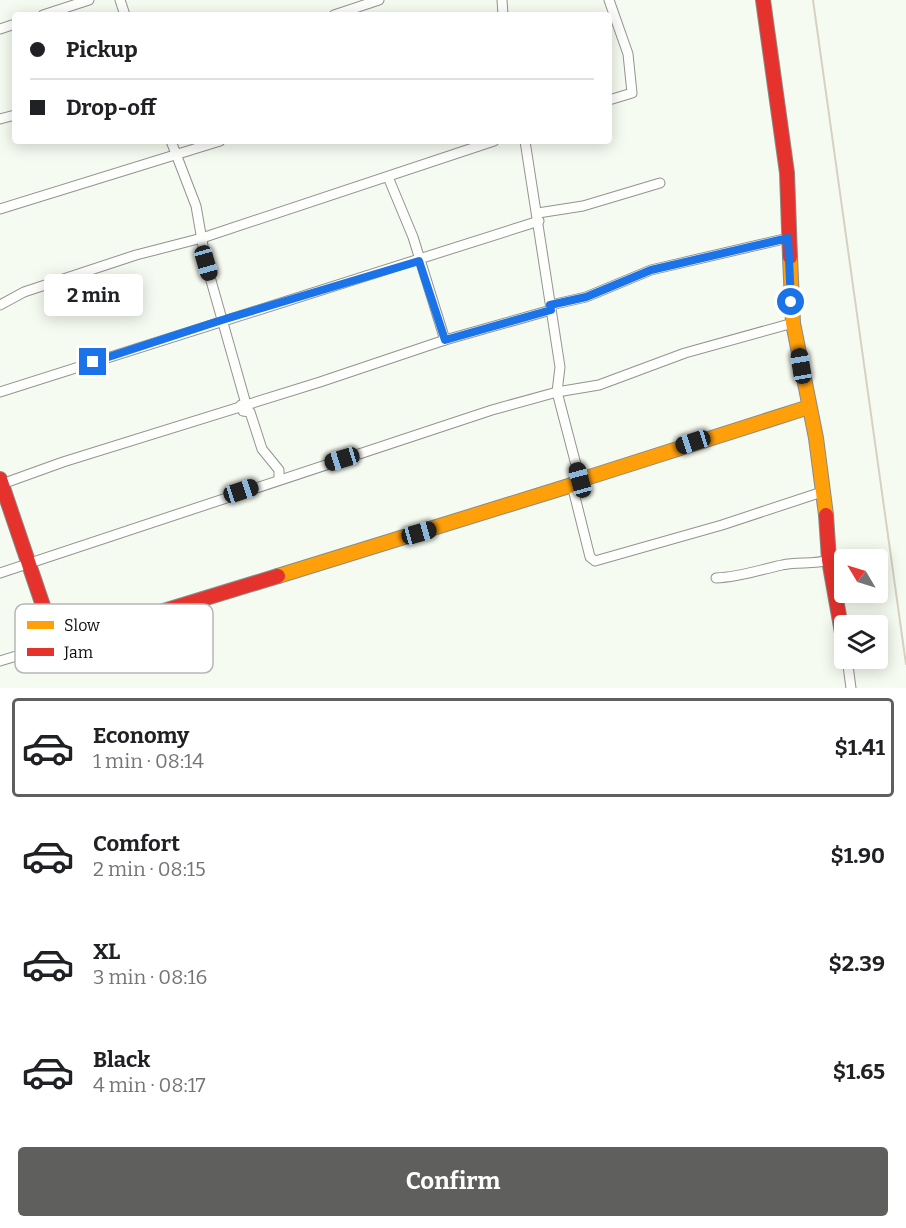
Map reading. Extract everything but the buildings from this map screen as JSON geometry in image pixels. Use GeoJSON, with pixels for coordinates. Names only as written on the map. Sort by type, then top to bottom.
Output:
{"type":"FeatureCollection","features":[{"type":"Feature","properties":{"kind":"street"},"geometry":{"type":"LineString","coordinates":[[52,12],[89,0]]}},
{"type":"Feature","properties":{"kind":"street"},"geometry":{"type":"LineString","coordinates":[[343,12],[379,0]]}},
{"type":"Feature","properties":{"kind":"street"},"geometry":{"type":"LineString","coordinates":[[609,0],[628,54],[632,93],[612,99]]}},
{"type":"Feature","properties":{"kind":"street"},"geometry":{"type":"LineString","coordinates":[[763,0],[774,99],[787,173],[793,323],[825,491],[829,560],[839,615]]}},
{"type":"Feature","properties":{"kind":"street"},"geometry":{"type":"LineString","coordinates":[[172,144],[196,206],[206,263],[244,405],[243,411],[250,412],[262,449],[279,470],[279,479]]}},
{"type":"Feature","properties":{"kind":"street"},"geometry":{"type":"LineString","coordinates":[[0,209],[212,144]]}},
{"type":"Feature","properties":{"kind":"street"},"geometry":{"type":"LineString","coordinates":[[0,305],[24,292],[136,255],[202,238],[485,144]]}},
{"type":"Feature","properties":{"kind":"street"},"geometry":{"type":"LineString","coordinates":[[526,144],[539,217],[560,367],[557,392],[577,482],[590,557],[595,561],[722,525],[825,491]]}},
{"type":"Feature","properties":{"kind":"street"},"geometry":{"type":"LineString","coordinates":[[388,177],[402,208],[445,340]]}},
{"type":"Feature","properties":{"kind":"street"},"geometry":{"type":"LineString","coordinates":[[0,392],[222,320],[419,261],[539,217],[660,183]]}},
{"type":"Feature","properties":{"kind":"street"},"geometry":{"type":"LineString","coordinates":[[43,604],[1,482],[586,297],[651,270],[788,238]]}},
{"type":"Feature","properties":{"kind":"street"},"geometry":{"type":"LineString","coordinates":[[0,573],[492,410],[557,392],[598,384],[686,353],[793,323]]}},
{"type":"Feature","properties":{"kind":"street"},"geometry":{"type":"LineString","coordinates":[[185,604],[577,482],[808,407]]}},
{"type":"Feature","properties":{"kind":"street"},"geometry":{"type":"LineString","coordinates":[[716,578],[736,577],[783,565],[816,564],[829,560]]}},
{"type":"Feature","properties":{"kind":"street"},"geometry":{"type":"LineString","coordinates":[[0,661],[15,656]]}},
{"type":"Feature","properties":{"kind":"street"},"geometry":{"type":"LineString","coordinates":[[848,669],[851,688]]}},
{"type":"Feature","properties":{"kind":"railway"},"geometry":{"type":"LineString","coordinates":[[813,0],[906,664]]}},
{"type":"Feature","properties":{"kind":"traffic: slow"},"geometry":{"type":"LineString","coordinates":[[790,257],[793,323],[816,438],[826,515]]}},
{"type":"Feature","properties":{"kind":"traffic: slow"},"geometry":{"type":"LineString","coordinates":[[278,576],[572,485],[580,480],[809,407]]}},
{"type":"Feature","properties":{"kind":"traffic: jam"},"geometry":{"type":"LineString","coordinates":[[763,0],[787,173],[790,257]]}},
{"type":"Feature","properties":{"kind":"traffic: jam"},"geometry":{"type":"LineString","coordinates":[[0,479],[42,604]]}},
{"type":"Feature","properties":{"kind":"traffic: jam"},"geometry":{"type":"LineString","coordinates":[[826,515],[829,560],[839,615]]}},
{"type":"Feature","properties":{"kind":"traffic: jam"},"geometry":{"type":"LineString","coordinates":[[187,604],[278,576]]}},
{"type":"Feature","properties":{"kind":"route"},"geometry":{"type":"LineString","coordinates":[[93,362],[222,320],[419,261],[445,340],[551,310],[550,305],[586,297],[618,286],[651,270],[690,260],[742,251],[760,243],[788,238],[791,302]]}}]}
